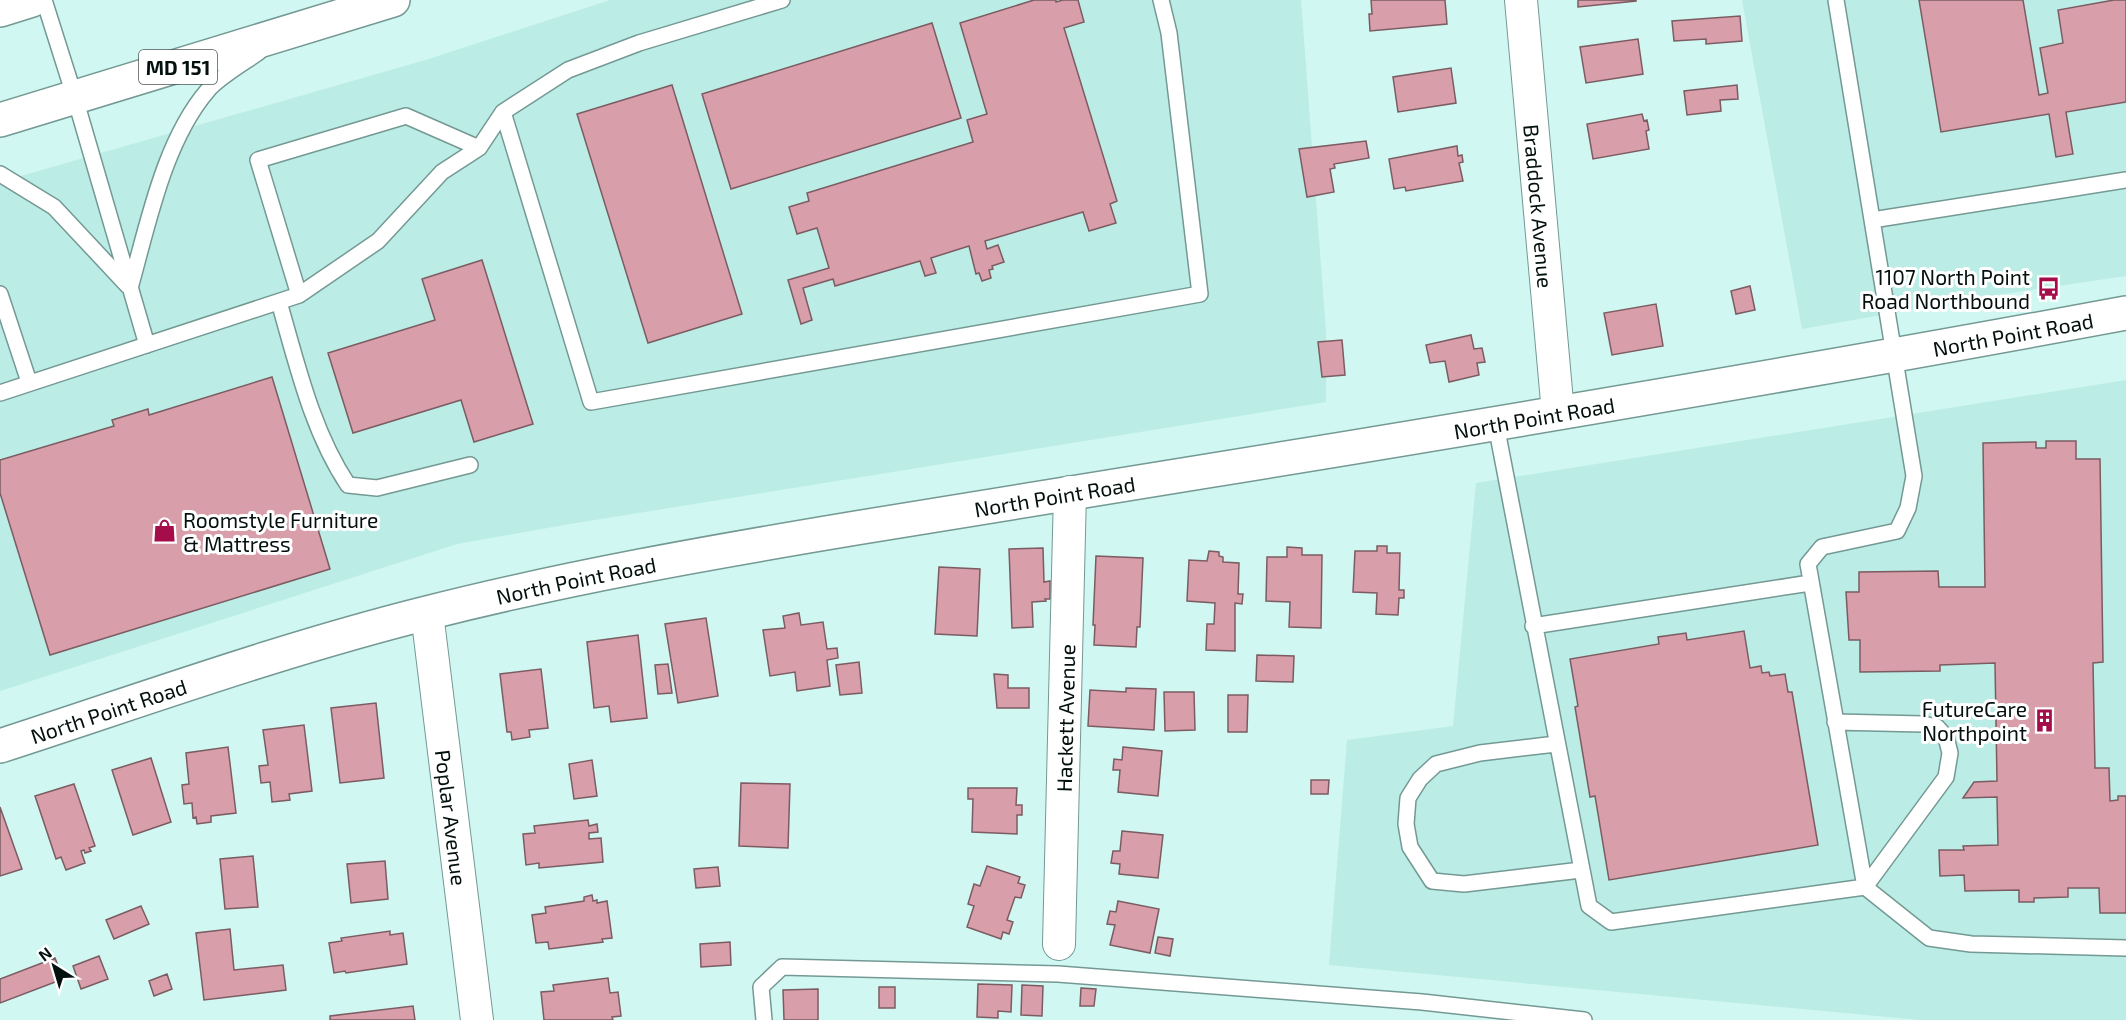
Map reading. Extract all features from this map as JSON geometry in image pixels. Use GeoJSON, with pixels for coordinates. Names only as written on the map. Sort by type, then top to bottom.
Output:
{"type":"FeatureCollection","features":[{"type":"Feature","properties":{"kind":"street"},"geometry":{"type":"LineString","coordinates":[[0,10],[32,0]]}},
{"type":"Feature","properties":{"kind":"street","name":"MD 151"},"geometry":{"type":"LineString","coordinates":[[0,120],[393,0]]}},
{"type":"Feature","properties":{"kind":"street","name":"Braddock Avenue"},"geometry":{"type":"LineString","coordinates":[[1521,0],[1558,413]]}},
{"type":"Feature","properties":{"kind":"street","name":"North Point Road"},"geometry":{"type":"LineString","coordinates":[[0,746],[310,646],[427,613],[595,576],[717,552],[1070,492],[1496,424],[1894,356],[2126,313]]}},
{"type":"Feature","properties":{"kind":"street","name":"Hackett Avenue"},"geometry":{"type":"LineString","coordinates":[[1059,944],[1070,492]]}},
{"type":"Feature","properties":{"kind":"street","name":"Poplar Avenue"},"geometry":{"type":"LineString","coordinates":[[427,613],[477,1020]]}},
{"type":"Feature","properties":{"kind":"lane"},"geometry":{"type":"LineString","coordinates":[[44,0],[147,345]]}},
{"type":"Feature","properties":{"kind":"lane"},"geometry":{"type":"LineString","coordinates":[[0,393],[299,294],[378,241],[442,172],[479,148],[503,112],[568,70],[639,43],[782,0]]}},
{"type":"Feature","properties":{"kind":"lane"},"geometry":{"type":"LineString","coordinates":[[503,112],[591,402],[1200,294],[1169,33],[1161,0]]}},
{"type":"Feature","properties":{"kind":"lane"},"geometry":{"type":"LineString","coordinates":[[1836,0],[1914,476],[1908,508],[1897,531],[1822,547],[1808,564],[1865,887],[1929,938],[1971,944],[2126,948]]}},
{"type":"Feature","properties":{"kind":"lane"},"geometry":{"type":"LineString","coordinates":[[130,288],[151,213],[175,141],[209,89],[282,35]]}},
{"type":"Feature","properties":{"kind":"lane"},"geometry":{"type":"LineString","coordinates":[[299,294],[258,160],[406,116],[479,148]]}},
{"type":"Feature","properties":{"kind":"lane"},"geometry":{"type":"LineString","coordinates":[[0,174],[54,207],[130,288]]}},
{"type":"Feature","properties":{"kind":"lane"},"geometry":{"type":"LineString","coordinates":[[1872,220],[2126,180]]}},
{"type":"Feature","properties":{"kind":"lane"},"geometry":{"type":"LineString","coordinates":[[0,294],[29,382]]}},
{"type":"Feature","properties":{"kind":"lane"},"geometry":{"type":"LineString","coordinates":[[279,302],[303,383],[332,462],[348,485],[377,488],[470,465]]}},
{"type":"Feature","properties":{"kind":"lane"},"geometry":{"type":"LineString","coordinates":[[1496,424],[1533,626],[1589,906],[1611,922],[1865,887],[1946,777],[1950,753],[1946,737],[1937,726],[1835,722]]}},
{"type":"Feature","properties":{"kind":"lane"},"geometry":{"type":"LineString","coordinates":[[1533,626],[1810,583]]}},
{"type":"Feature","properties":{"kind":"lane"},"geometry":{"type":"LineString","coordinates":[[1556,744],[1480,753],[1436,764],[1420,779],[1408,798],[1406,824],[1410,847],[1432,881],[1464,884],[1581,870]]}},
{"type":"Feature","properties":{"kind":"lane"},"geometry":{"type":"LineString","coordinates":[[764,1020],[761,987],[782,967],[1058,974],[1422,1002],[1584,1020]]}},
{"type":"Feature","properties":{"kind":"shaded area"},"geometry":{"type":"Polygon","coordinates":[[[610,0],[1301,0],[1326,332],[1326,402],[457,544],[0,691],[0,182],[429,59],[610,0]]]}},
{"type":"Feature","properties":{"kind":"shaded area"},"geometry":{"type":"Polygon","coordinates":[[[1742,0],[2126,0],[2126,276],[1996,295],[1802,329],[1742,0]]]}},
{"type":"Feature","properties":{"kind":"shaded area"},"geometry":{"type":"Polygon","coordinates":[[[2126,380],[2126,1020],[1920,1020],[1329,965],[1347,740],[1453,726],[1476,483],[2126,380]]]}},
{"type":"Feature","properties":{"kind":"building"},"geometry":{"type":"Polygon","coordinates":[[[1034,0],[1056,0],[1056,2],[1078,0],[1084,22],[1064,28],[1117,201],[1110,204],[1116,223],[1089,231],[1083,212],[985,241],[987,249],[998,245],[1004,262],[992,266],[993,269],[989,270],[991,278],[982,281],[979,273],[976,274],[969,246],[931,258],[936,273],[925,276],[920,261],[835,286],[833,279],[803,288],[812,320],[801,324],[788,280],[829,268],[817,228],[797,234],[789,207],[809,201],[807,193],[973,142],[967,120],[987,114],[960,23],[1034,0]]]}},
{"type":"Feature","properties":{"kind":"building"},"geometry":{"type":"Polygon","coordinates":[[[1371,0],[1445,0],[1447,24],[1370,31],[1371,0]]]}},
{"type":"Feature","properties":{"kind":"building"},"geometry":{"type":"Polygon","coordinates":[[[1578,0],[1636,0],[1636,1],[1578,7],[1578,0]]]}},
{"type":"Feature","properties":{"kind":"building"},"geometry":{"type":"Polygon","coordinates":[[[1919,0],[2023,0],[2039,95],[2048,93],[2040,48],[2063,43],[2058,10],[2126,0],[2126,102],[2066,112],[2073,154],[2056,157],[2049,114],[1941,132],[1919,0]]]}},
{"type":"Feature","properties":{"kind":"building"},"geometry":{"type":"Polygon","coordinates":[[[1740,16],[1742,41],[1706,44],[1706,39],[1674,41],[1672,21],[1740,16]]]}},
{"type":"Feature","properties":{"kind":"building"},"geometry":{"type":"Polygon","coordinates":[[[932,23],[961,118],[731,189],[702,94],[932,23]]]}},
{"type":"Feature","properties":{"kind":"building"},"geometry":{"type":"Polygon","coordinates":[[[1638,39],[1643,74],[1586,83],[1580,47],[1638,39]]]}},
{"type":"Feature","properties":{"kind":"building"},"geometry":{"type":"Polygon","coordinates":[[[1451,68],[1456,103],[1398,112],[1393,77],[1451,68]]]}},
{"type":"Feature","properties":{"kind":"building"},"geometry":{"type":"Polygon","coordinates":[[[672,85],[742,314],[648,343],[577,114],[672,85]]]}},
{"type":"Feature","properties":{"kind":"building"},"geometry":{"type":"Polygon","coordinates":[[[1737,85],[1738,99],[1720,100],[1721,111],[1687,115],[1684,91],[1737,85]]]}},
{"type":"Feature","properties":{"kind":"building"},"geometry":{"type":"Polygon","coordinates":[[[1642,114],[1644,121],[1647,120],[1649,130],[1646,131],[1649,149],[1593,159],[1587,124],[1642,114]]]}},
{"type":"Feature","properties":{"kind":"building"},"geometry":{"type":"Polygon","coordinates":[[[1366,141],[1369,158],[1334,164],[1335,168],[1330,169],[1334,192],[1307,197],[1299,149],[1366,141]]]}},
{"type":"Feature","properties":{"kind":"building"},"geometry":{"type":"Polygon","coordinates":[[[1457,146],[1458,156],[1462,155],[1463,162],[1459,163],[1463,181],[1406,191],[1405,187],[1394,189],[1389,159],[1457,146]]]}},
{"type":"Feature","properties":{"kind":"building"},"geometry":{"type":"Polygon","coordinates":[[[482,260],[533,424],[474,442],[461,400],[353,433],[328,353],[435,320],[422,279],[482,260]]]}},
{"type":"Feature","properties":{"kind":"building"},"geometry":{"type":"Polygon","coordinates":[[[1750,286],[1755,310],[1736,314],[1731,291],[1750,286]]]}},
{"type":"Feature","properties":{"kind":"building"},"geometry":{"type":"Polygon","coordinates":[[[1656,304],[1663,346],[1612,355],[1604,313],[1656,304]]]}},
{"type":"Feature","properties":{"kind":"building"},"geometry":{"type":"Polygon","coordinates":[[[1471,335],[1474,349],[1482,348],[1485,362],[1477,363],[1479,375],[1449,382],[1445,361],[1430,363],[1426,345],[1471,335]]]}},
{"type":"Feature","properties":{"kind":"building"},"geometry":{"type":"Polygon","coordinates":[[[1342,340],[1345,375],[1322,377],[1318,342],[1342,340]]]}},
{"type":"Feature","properties":{"kind":"building","name":"Roomstyle Furniture & Mattress"},"geometry":{"type":"Polygon","coordinates":[[[272,377],[330,569],[50,655],[0,493],[0,460],[114,426],[112,420],[148,409],[149,415],[272,377]]]}},
{"type":"Feature","properties":{"kind":"building","name":"FutureCare Northpoint"},"geometry":{"type":"Polygon","coordinates":[[[2046,441],[2076,441],[2076,459],[2100,459],[2103,662],[2093,663],[2095,768],[2109,768],[2110,801],[2118,800],[2118,796],[2126,796],[2126,913],[2100,913],[2099,888],[2068,888],[2068,897],[2034,898],[2034,902],[2019,902],[2019,890],[1965,891],[1964,875],[1940,876],[1939,850],[1964,850],[1963,846],[1998,845],[1997,797],[1963,798],[1974,782],[1997,781],[1995,663],[1940,665],[1940,671],[1860,672],[1860,640],[1849,640],[1846,592],[1859,592],[1859,572],[1938,571],[1939,587],[1985,587],[1983,443],[2036,442],[2036,448],[2046,448],[2046,441]]]}},
{"type":"Feature","properties":{"kind":"building"},"geometry":{"type":"Polygon","coordinates":[[[1377,546],[1387,546],[1387,553],[1400,553],[1399,590],[1404,590],[1404,598],[1399,598],[1398,615],[1376,614],[1377,593],[1353,592],[1355,551],[1377,551],[1377,546]]]}},
{"type":"Feature","properties":{"kind":"building"},"geometry":{"type":"Polygon","coordinates":[[[1287,547],[1302,548],[1302,555],[1322,555],[1321,628],[1289,627],[1290,602],[1266,601],[1267,557],[1287,557],[1287,547]]]}},
{"type":"Feature","properties":{"kind":"building"},"geometry":{"type":"Polygon","coordinates":[[[1043,548],[1044,582],[1050,581],[1050,599],[1032,602],[1033,627],[1012,628],[1009,549],[1043,548]]]}},
{"type":"Feature","properties":{"kind":"building"},"geometry":{"type":"Polygon","coordinates":[[[1209,551],[1219,552],[1219,556],[1223,557],[1223,562],[1239,563],[1238,594],[1243,594],[1242,604],[1235,603],[1235,651],[1206,650],[1207,624],[1214,624],[1215,603],[1187,601],[1189,560],[1207,561],[1209,551]]]}},
{"type":"Feature","properties":{"kind":"building"},"geometry":{"type":"Polygon","coordinates":[[[1096,556],[1143,558],[1140,627],[1137,627],[1136,647],[1094,645],[1096,556]]]}},
{"type":"Feature","properties":{"kind":"building"},"geometry":{"type":"Polygon","coordinates":[[[939,567],[980,569],[977,636],[935,634],[939,567]]]}},
{"type":"Feature","properties":{"kind":"building"},"geometry":{"type":"Polygon","coordinates":[[[799,613],[801,625],[823,622],[827,649],[837,648],[838,658],[827,660],[830,686],[797,691],[795,672],[770,676],[763,630],[785,628],[783,616],[799,613]]]}},
{"type":"Feature","properties":{"kind":"building"},"geometry":{"type":"Polygon","coordinates":[[[706,618],[718,696],[678,703],[665,624],[706,618]]]}},
{"type":"Feature","properties":{"kind":"building"},"geometry":{"type":"Polygon","coordinates":[[[1744,631],[1750,668],[1761,666],[1762,673],[1769,672],[1770,676],[1785,674],[1788,692],[1792,692],[1818,845],[1609,880],[1595,796],[1590,797],[1575,707],[1578,706],[1570,659],[1659,644],[1658,637],[1686,633],[1687,640],[1744,631]]]}},
{"type":"Feature","properties":{"kind":"building"},"geometry":{"type":"Polygon","coordinates":[[[638,635],[647,718],[611,722],[609,706],[594,708],[587,642],[638,635]]]}},
{"type":"Feature","properties":{"kind":"building"},"geometry":{"type":"Polygon","coordinates":[[[1257,655],[1294,656],[1293,682],[1256,681],[1257,655]]]}},
{"type":"Feature","properties":{"kind":"building"},"geometry":{"type":"Polygon","coordinates":[[[859,662],[862,693],[840,695],[836,665],[859,662]]]}},
{"type":"Feature","properties":{"kind":"building"},"geometry":{"type":"Polygon","coordinates":[[[668,664],[672,693],[658,694],[655,665],[668,664]]]}},
{"type":"Feature","properties":{"kind":"building"},"geometry":{"type":"Polygon","coordinates":[[[541,669],[548,728],[529,730],[530,737],[512,740],[511,732],[507,732],[500,674],[541,669]]]}},
{"type":"Feature","properties":{"kind":"building"},"geometry":{"type":"Polygon","coordinates":[[[994,674],[1008,675],[1008,688],[1029,688],[1029,708],[997,708],[994,674]]]}},
{"type":"Feature","properties":{"kind":"building"},"geometry":{"type":"Polygon","coordinates":[[[1126,688],[1156,689],[1154,730],[1088,726],[1090,690],[1126,692],[1126,688]]]}},
{"type":"Feature","properties":{"kind":"building"},"geometry":{"type":"Polygon","coordinates":[[[1164,692],[1194,692],[1195,730],[1165,731],[1164,692]]]}},
{"type":"Feature","properties":{"kind":"building"},"geometry":{"type":"Polygon","coordinates":[[[1228,695],[1248,695],[1247,732],[1228,732],[1228,695]]]}},
{"type":"Feature","properties":{"kind":"building"},"geometry":{"type":"Polygon","coordinates":[[[376,703],[384,778],[340,783],[331,708],[376,703]]]}},
{"type":"Feature","properties":{"kind":"building"},"geometry":{"type":"Polygon","coordinates":[[[304,725],[312,791],[289,794],[290,800],[272,802],[270,782],[261,783],[259,766],[268,765],[263,730],[304,725]]]}},
{"type":"Feature","properties":{"kind":"building"},"geometry":{"type":"Polygon","coordinates":[[[228,747],[236,813],[211,816],[211,822],[197,824],[196,817],[193,818],[192,803],[184,804],[182,785],[189,784],[186,753],[228,747]]]}},
{"type":"Feature","properties":{"kind":"building"},"geometry":{"type":"Polygon","coordinates":[[[1123,747],[1162,751],[1158,796],[1118,792],[1120,770],[1113,770],[1114,759],[1122,760],[1123,747]]]}},
{"type":"Feature","properties":{"kind":"building"},"geometry":{"type":"Polygon","coordinates":[[[151,758],[171,822],[133,835],[112,770],[151,758]]]}},
{"type":"Feature","properties":{"kind":"building"},"geometry":{"type":"Polygon","coordinates":[[[592,760],[597,796],[574,799],[569,764],[592,760]]]}},
{"type":"Feature","properties":{"kind":"building"},"geometry":{"type":"Polygon","coordinates":[[[1311,780],[1329,780],[1328,794],[1311,794],[1311,780]]]}},
{"type":"Feature","properties":{"kind":"building"},"geometry":{"type":"Polygon","coordinates":[[[741,783],[790,784],[788,848],[739,846],[741,783]]]}},
{"type":"Feature","properties":{"kind":"building"},"geometry":{"type":"Polygon","coordinates":[[[74,784],[95,846],[89,848],[91,851],[85,853],[84,850],[81,851],[85,863],[66,870],[61,857],[56,859],[35,796],[74,784]]]}},
{"type":"Feature","properties":{"kind":"building"},"geometry":{"type":"Polygon","coordinates":[[[968,788],[1017,788],[1016,805],[1022,805],[1022,815],[1017,815],[1017,834],[972,832],[973,799],[968,799],[968,788]]]}},
{"type":"Feature","properties":{"kind":"building"},"geometry":{"type":"Polygon","coordinates":[[[0,807],[22,869],[0,876],[0,807]]]}},
{"type":"Feature","properties":{"kind":"building"},"geometry":{"type":"Polygon","coordinates":[[[588,820],[589,826],[597,824],[598,832],[589,833],[589,839],[601,838],[603,862],[539,868],[539,863],[526,865],[523,834],[535,833],[534,826],[588,820]]]}},
{"type":"Feature","properties":{"kind":"building"},"geometry":{"type":"Polygon","coordinates":[[[1122,831],[1163,835],[1158,878],[1119,874],[1120,864],[1111,863],[1113,851],[1120,851],[1122,831]]]}},
{"type":"Feature","properties":{"kind":"building"},"geometry":{"type":"Polygon","coordinates":[[[253,856],[258,907],[225,909],[220,859],[253,856]]]}},
{"type":"Feature","properties":{"kind":"building"},"geometry":{"type":"Polygon","coordinates":[[[385,861],[388,899],[351,903],[347,864],[385,861]]]}},
{"type":"Feature","properties":{"kind":"building"},"geometry":{"type":"Polygon","coordinates":[[[987,866],[1020,877],[1018,883],[1025,885],[1021,898],[1015,897],[1007,920],[1013,922],[1009,934],[1003,932],[1001,939],[967,927],[974,906],[968,904],[974,884],[980,886],[987,866]]]}},
{"type":"Feature","properties":{"kind":"building"},"geometry":{"type":"Polygon","coordinates":[[[718,867],[720,886],[696,888],[694,869],[718,867]]]}},
{"type":"Feature","properties":{"kind":"building"},"geometry":{"type":"Polygon","coordinates":[[[592,895],[593,901],[597,900],[597,903],[607,901],[612,938],[602,939],[603,942],[549,949],[548,942],[536,943],[532,915],[546,913],[545,907],[584,901],[584,897],[592,895]]]}},
{"type":"Feature","properties":{"kind":"building"},"geometry":{"type":"Polygon","coordinates":[[[1118,901],[1159,909],[1150,953],[1110,945],[1115,925],[1107,924],[1110,911],[1116,912],[1118,901]]]}},
{"type":"Feature","properties":{"kind":"building"},"geometry":{"type":"Polygon","coordinates":[[[141,906],[149,924],[114,939],[106,920],[141,906]]]}},
{"type":"Feature","properties":{"kind":"building"},"geometry":{"type":"Polygon","coordinates":[[[230,929],[234,970],[283,965],[286,990],[204,1000],[196,933],[230,929]]]}},
{"type":"Feature","properties":{"kind":"building"},"geometry":{"type":"Polygon","coordinates":[[[390,931],[390,935],[403,933],[407,964],[334,973],[329,943],[342,941],[341,938],[390,931]]]}},
{"type":"Feature","properties":{"kind":"building"},"geometry":{"type":"Polygon","coordinates":[[[1158,937],[1173,939],[1170,956],[1155,953],[1158,937]]]}},
{"type":"Feature","properties":{"kind":"building"},"geometry":{"type":"Polygon","coordinates":[[[730,942],[731,965],[701,967],[700,944],[730,942]]]}},
{"type":"Feature","properties":{"kind":"building"},"geometry":{"type":"Polygon","coordinates":[[[99,956],[108,979],[81,989],[73,966],[99,956]]]}},
{"type":"Feature","properties":{"kind":"building"},"geometry":{"type":"Polygon","coordinates":[[[55,958],[63,979],[0,1003],[0,979],[55,958]]]}},
{"type":"Feature","properties":{"kind":"building"},"geometry":{"type":"Polygon","coordinates":[[[167,974],[172,989],[154,996],[149,981],[167,974]]]}},
{"type":"Feature","properties":{"kind":"building"},"geometry":{"type":"Polygon","coordinates":[[[608,978],[610,993],[618,992],[621,1016],[612,1017],[613,1020],[544,1020],[541,992],[554,991],[553,985],[608,978]]]}},
{"type":"Feature","properties":{"kind":"building"},"geometry":{"type":"Polygon","coordinates":[[[978,984],[1012,985],[1011,1012],[998,1011],[998,1018],[977,1017],[978,984]]]}},
{"type":"Feature","properties":{"kind":"building"},"geometry":{"type":"Polygon","coordinates":[[[1022,985],[1043,986],[1042,1016],[1021,1015],[1022,985]]]}},
{"type":"Feature","properties":{"kind":"building"},"geometry":{"type":"Polygon","coordinates":[[[879,987],[895,987],[895,1008],[879,1008],[879,987]]]}},
{"type":"Feature","properties":{"kind":"building"},"geometry":{"type":"Polygon","coordinates":[[[1081,988],[1096,989],[1094,1006],[1080,1006],[1081,988]]]}},
{"type":"Feature","properties":{"kind":"building"},"geometry":{"type":"Polygon","coordinates":[[[818,989],[818,1020],[784,1020],[783,990],[818,989]]]}},
{"type":"Feature","properties":{"kind":"building"},"geometry":{"type":"Polygon","coordinates":[[[413,1006],[415,1020],[330,1020],[330,1016],[413,1006]]]}},
{"type":"Feature","properties":{"kind":"place","name":"1107 North Point Road Northbound"},"geometry":{"type":"Point","coordinates":[2048,288]}},
{"type":"Feature","properties":{"kind":"place","name":"Roomstyle Furniture & Mattress"},"geometry":{"type":"Point","coordinates":[165,531]}},
{"type":"Feature","properties":{"kind":"place","name":"FutureCare Northpoint"},"geometry":{"type":"Point","coordinates":[2045,720]}}]}
